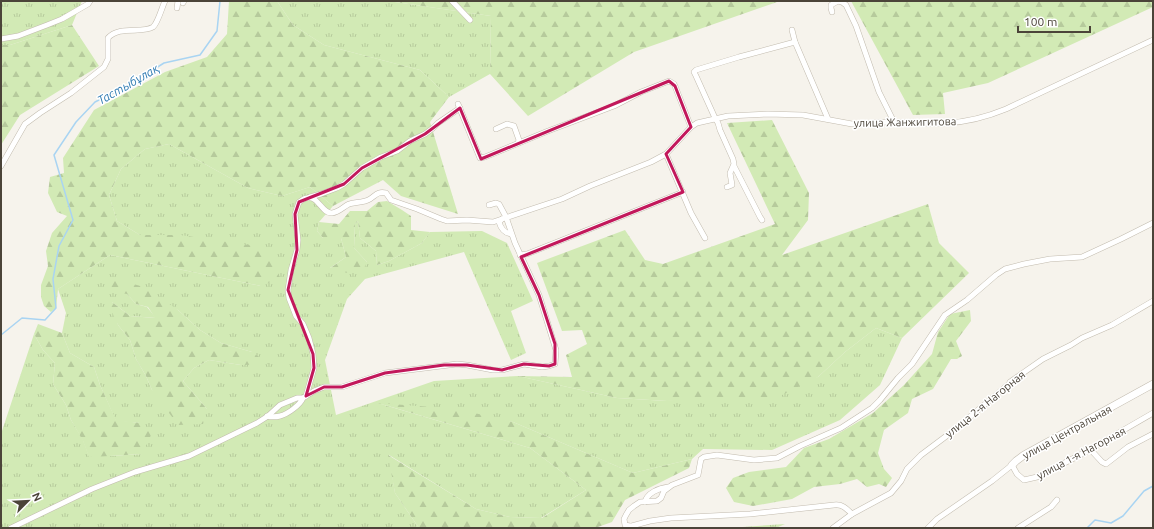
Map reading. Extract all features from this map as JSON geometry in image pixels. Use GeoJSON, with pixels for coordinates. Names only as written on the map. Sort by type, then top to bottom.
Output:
{"type":"FeatureCollection","features":[{"type":"Feature","properties":{"kind":"street"},"geometry":{"type":"LineString","coordinates":[[1,39],[18,36],[62,19],[88,4],[90,1]]}},
{"type":"Feature","properties":{"kind":"street"},"geometry":{"type":"LineString","coordinates":[[1,166],[26,124],[71,93],[104,67],[108,59],[108,38],[110,35],[119,32],[147,29],[153,26],[165,1]]}},
{"type":"Feature","properties":{"kind":"street"},"geometry":{"type":"LineString","coordinates":[[452,1],[470,20]]}},
{"type":"Feature","properties":{"kind":"street"},"geometry":{"type":"LineString","coordinates":[[832,12],[831,5],[838,1],[846,5],[856,26],[879,92],[894,122]]}},
{"type":"Feature","properties":{"kind":"street"},"geometry":{"type":"LineString","coordinates":[[177,8],[182,2]]}},
{"type":"Feature","properties":{"kind":"street"},"geometry":{"type":"LineString","coordinates":[[792,30],[795,42],[828,119]]}},
{"type":"Feature","properties":{"kind":"street","name":"улица Жанжигитова"},"geometry":{"type":"LineString","coordinates":[[691,127],[697,123],[715,118],[768,114],[803,115],[852,124],[894,122],[947,123],[976,118],[998,112],[1153,40]]}},
{"type":"Feature","properties":{"kind":"street"},"geometry":{"type":"LineString","coordinates":[[762,220],[734,166],[733,159],[718,123],[694,72],[696,70],[739,57],[795,42]]}},
{"type":"Feature","properties":{"kind":"street"},"geometry":{"type":"LineString","coordinates":[[267,416],[277,417],[282,415],[302,401],[314,368],[314,354],[309,338],[303,324],[296,316],[289,298],[288,290],[291,270],[297,250],[298,240],[295,214],[299,202],[307,198],[337,188],[344,184],[362,168],[381,157],[397,151],[410,141],[425,134],[459,106],[480,158],[485,158],[518,143],[606,109],[641,92],[669,81],[676,86],[691,127],[666,154],[651,162],[590,186],[562,199],[493,222],[467,220],[448,221],[391,200],[384,192],[374,195],[369,200],[347,205],[333,213],[328,213],[313,199],[307,198]]}},
{"type":"Feature","properties":{"kind":"street"},"geometry":{"type":"LineString","coordinates":[[496,129],[507,124],[514,126],[519,140],[518,143]]}},
{"type":"Feature","properties":{"kind":"street"},"geometry":{"type":"LineString","coordinates":[[666,154],[691,213],[705,238]]}},
{"type":"Feature","properties":{"kind":"street"},"geometry":{"type":"LineString","coordinates":[[727,187],[732,185],[730,173],[734,166]]}},
{"type":"Feature","properties":{"kind":"street"},"geometry":{"type":"LineString","coordinates":[[520,255],[527,254],[683,192]]}},
{"type":"Feature","properties":{"kind":"street"},"geometry":{"type":"LineString","coordinates":[[11,528],[99,486],[135,472],[189,456],[256,423],[280,405],[297,398],[304,397],[324,387],[342,387],[375,376],[402,370],[457,364],[467,364],[493,370],[502,370],[524,364],[542,367],[555,364],[556,350],[539,295],[520,255],[499,204],[496,203],[489,205]]}},
{"type":"Feature","properties":{"kind":"street"},"geometry":{"type":"LineString","coordinates":[[505,219],[499,222],[501,228],[507,233],[511,234]]}},
{"type":"Feature","properties":{"kind":"street"},"geometry":{"type":"LineString","coordinates":[[852,514],[846,507],[839,504],[834,504],[750,514],[671,518],[650,521],[628,527],[625,524],[624,519],[629,510],[640,502],[657,501],[661,498],[664,491],[672,485],[698,475],[701,459],[704,457],[717,455],[754,460],[777,458],[841,428],[876,404],[912,364],[945,315],[967,300],[996,275],[1011,267],[1024,264],[1050,259],[1082,257],[1153,223]]}},
{"type":"Feature","properties":{"kind":"street","name":"улица 2-я Нагорная"},"geometry":{"type":"LineString","coordinates":[[833,528],[852,514],[891,493],[901,481],[907,469],[921,455],[992,399],[1010,382],[1035,364],[1082,338],[1112,325],[1153,301]]}},
{"type":"Feature","properties":{"kind":"street","name":"улица Центральная"},"geometry":{"type":"LineString","coordinates":[[928,528],[937,519],[992,481],[1020,458],[1153,384]]}},
{"type":"Feature","properties":{"kind":"street","name":"улица 1-я Нагорная"},"geometry":{"type":"LineString","coordinates":[[1012,465],[1015,471],[1024,480],[1037,477],[1153,413]]}},
{"type":"Feature","properties":{"kind":"street","name":"улица 1-я Нагорная"},"geometry":{"type":"LineString","coordinates":[[1090,449],[1102,462],[1106,464],[1132,444],[1153,434]]}},
{"type":"Feature","properties":{"kind":"street"},"geometry":{"type":"LineString","coordinates":[[645,502],[646,498],[653,492],[669,487]]}},
{"type":"Feature","properties":{"kind":"street"},"geometry":{"type":"LineString","coordinates":[[1018,528],[1051,507],[1057,500]]}},
{"type":"Feature","properties":{"kind":"highlighted area"},"geometry":{"type":"Polygon","coordinates":[[[669,81],[675,86],[691,127],[666,154],[683,192],[521,257],[539,295],[555,344],[555,364],[549,366],[524,364],[502,370],[467,365],[444,365],[385,373],[342,387],[324,387],[306,396],[314,368],[313,354],[288,290],[297,250],[295,214],[299,202],[344,184],[362,168],[425,134],[460,108],[481,159],[669,81]]]}},
{"type":"Feature","properties":{"kind":"green space"},"geometry":{"type":"Polygon","coordinates":[[[1,1],[82,1],[72,25],[10,45],[1,45],[1,1]]]}},
{"type":"Feature","properties":{"kind":"green space"},"geometry":{"type":"Polygon","coordinates":[[[229,1],[277,1],[293,25],[324,45],[420,70],[449,97],[430,122],[458,214],[401,196],[383,180],[333,206],[310,187],[282,196],[248,188],[169,144],[145,149],[121,169],[109,195],[117,221],[140,235],[180,235],[269,248],[280,278],[261,286],[110,255],[58,289],[56,308],[51,312],[44,306],[41,297],[41,285],[48,266],[46,251],[52,233],[67,216],[57,212],[48,193],[50,177],[64,173],[63,158],[94,110],[165,72],[207,57],[227,34],[229,1]]]}},
{"type":"Feature","properties":{"kind":"green space"},"geometry":{"type":"Polygon","coordinates":[[[277,1],[388,1],[491,16],[490,74],[449,97],[420,70],[324,45],[293,25],[277,1]]]}},
{"type":"Feature","properties":{"kind":"green space"},"geometry":{"type":"Polygon","coordinates":[[[388,1],[780,1],[634,52],[528,116],[490,74],[491,16],[388,1]]]}},
{"type":"Feature","properties":{"kind":"green space"},"geometry":{"type":"Polygon","coordinates":[[[851,1],[1153,1],[1153,7],[988,83],[943,93],[945,114],[913,115],[851,1]]]}},
{"type":"Feature","properties":{"kind":"green space"},"geometry":{"type":"Polygon","coordinates":[[[72,25],[99,66],[20,115],[1,145],[1,45],[10,45],[72,25]]]}},
{"type":"Feature","properties":{"kind":"green space"},"geometry":{"type":"Polygon","coordinates":[[[772,120],[809,193],[808,220],[782,255],[928,204],[939,243],[969,273],[902,338],[876,328],[845,352],[818,377],[776,398],[667,401],[617,398],[518,376],[572,377],[566,355],[587,344],[582,330],[562,331],[537,263],[625,230],[645,260],[663,264],[775,224],[727,123],[772,120]]]}},
{"type":"Feature","properties":{"kind":"green space"},"geometry":{"type":"Polygon","coordinates":[[[169,144],[248,188],[282,196],[310,187],[333,206],[319,222],[317,231],[323,238],[341,238],[346,257],[330,268],[367,262],[354,248],[355,224],[358,221],[360,238],[376,251],[377,265],[389,261],[422,243],[430,232],[482,231],[507,243],[533,301],[511,311],[526,353],[511,360],[464,252],[365,279],[347,299],[325,360],[336,415],[434,381],[518,376],[617,398],[667,401],[818,377],[845,352],[876,328],[902,338],[880,385],[840,420],[772,450],[703,449],[692,459],[633,473],[513,422],[381,404],[530,448],[586,490],[541,518],[510,517],[476,509],[389,455],[395,493],[419,528],[1,528],[1,434],[34,334],[43,350],[55,363],[53,384],[66,405],[71,420],[83,440],[89,456],[142,454],[140,423],[116,421],[100,385],[94,367],[70,353],[62,333],[66,313],[58,289],[110,255],[261,286],[180,235],[140,235],[117,221],[109,195],[121,169],[145,149],[169,144]],[[127,294],[136,304],[147,307],[156,318],[130,316],[112,302],[118,325],[130,340],[136,359],[152,390],[207,409],[183,381],[194,368],[209,360],[241,365],[252,352],[221,343],[200,330],[178,310],[127,294]]]}},
{"type":"Feature","properties":{"kind":"green space"},"geometry":{"type":"Polygon","coordinates":[[[387,201],[411,216],[411,230],[430,232],[422,243],[389,261],[377,265],[376,251],[360,238],[358,221],[355,224],[354,248],[367,262],[364,268],[348,273],[329,269],[346,257],[341,238],[323,238],[317,231],[319,222],[339,224],[350,211],[367,211],[378,202],[387,201]]]}},
{"type":"Feature","properties":{"kind":"green space"},"geometry":{"type":"Polygon","coordinates":[[[112,278],[144,287],[178,310],[200,330],[221,343],[252,352],[269,364],[241,365],[209,360],[194,368],[183,381],[207,409],[203,424],[178,425],[152,390],[136,359],[130,340],[118,325],[108,303],[112,302],[130,316],[155,318],[148,307],[136,304],[127,294],[109,291],[112,278]]]}},
{"type":"Feature","properties":{"kind":"green space"},"geometry":{"type":"Polygon","coordinates":[[[970,310],[971,321],[956,341],[962,356],[957,359],[951,359],[933,389],[912,399],[908,413],[884,430],[878,453],[884,469],[892,478],[886,487],[879,484],[867,487],[857,479],[840,484],[814,487],[792,499],[753,506],[734,502],[726,488],[733,478],[749,472],[786,467],[804,448],[829,439],[873,413],[904,385],[932,354],[938,332],[950,314],[970,310]]]}},
{"type":"Feature","properties":{"kind":"green space"},"geometry":{"type":"Polygon","coordinates":[[[38,324],[62,333],[70,353],[94,367],[100,385],[116,420],[140,423],[152,433],[142,454],[89,457],[83,441],[71,420],[66,405],[53,384],[55,363],[43,350],[34,334],[38,324]]]}},
{"type":"Feature","properties":{"kind":"green space"},"geometry":{"type":"Polygon","coordinates":[[[378,403],[457,409],[513,422],[633,473],[692,459],[689,468],[625,500],[612,522],[595,528],[419,528],[395,493],[388,455],[476,509],[510,517],[542,518],[586,490],[530,448],[378,403]]]}},
{"type":"Feature","properties":{"kind":"green space"},"geometry":{"type":"Polygon","coordinates":[[[785,524],[776,528],[728,528],[785,524]]]}},
{"type":"Feature","properties":{"kind":"waterway","name":"Тастыбұлақ"},"geometry":{"type":"LineString","coordinates":[[1,335],[22,318],[45,320],[56,308],[53,279],[59,246],[73,220],[54,155],[76,122],[95,102],[127,86],[164,63],[200,55],[217,31],[220,1]]}},
{"type":"Feature","properties":{"kind":"waterway"},"geometry":{"type":"LineString","coordinates":[[1087,528],[1095,520],[1111,523],[1123,516],[1144,491],[1153,486]]}}]}
